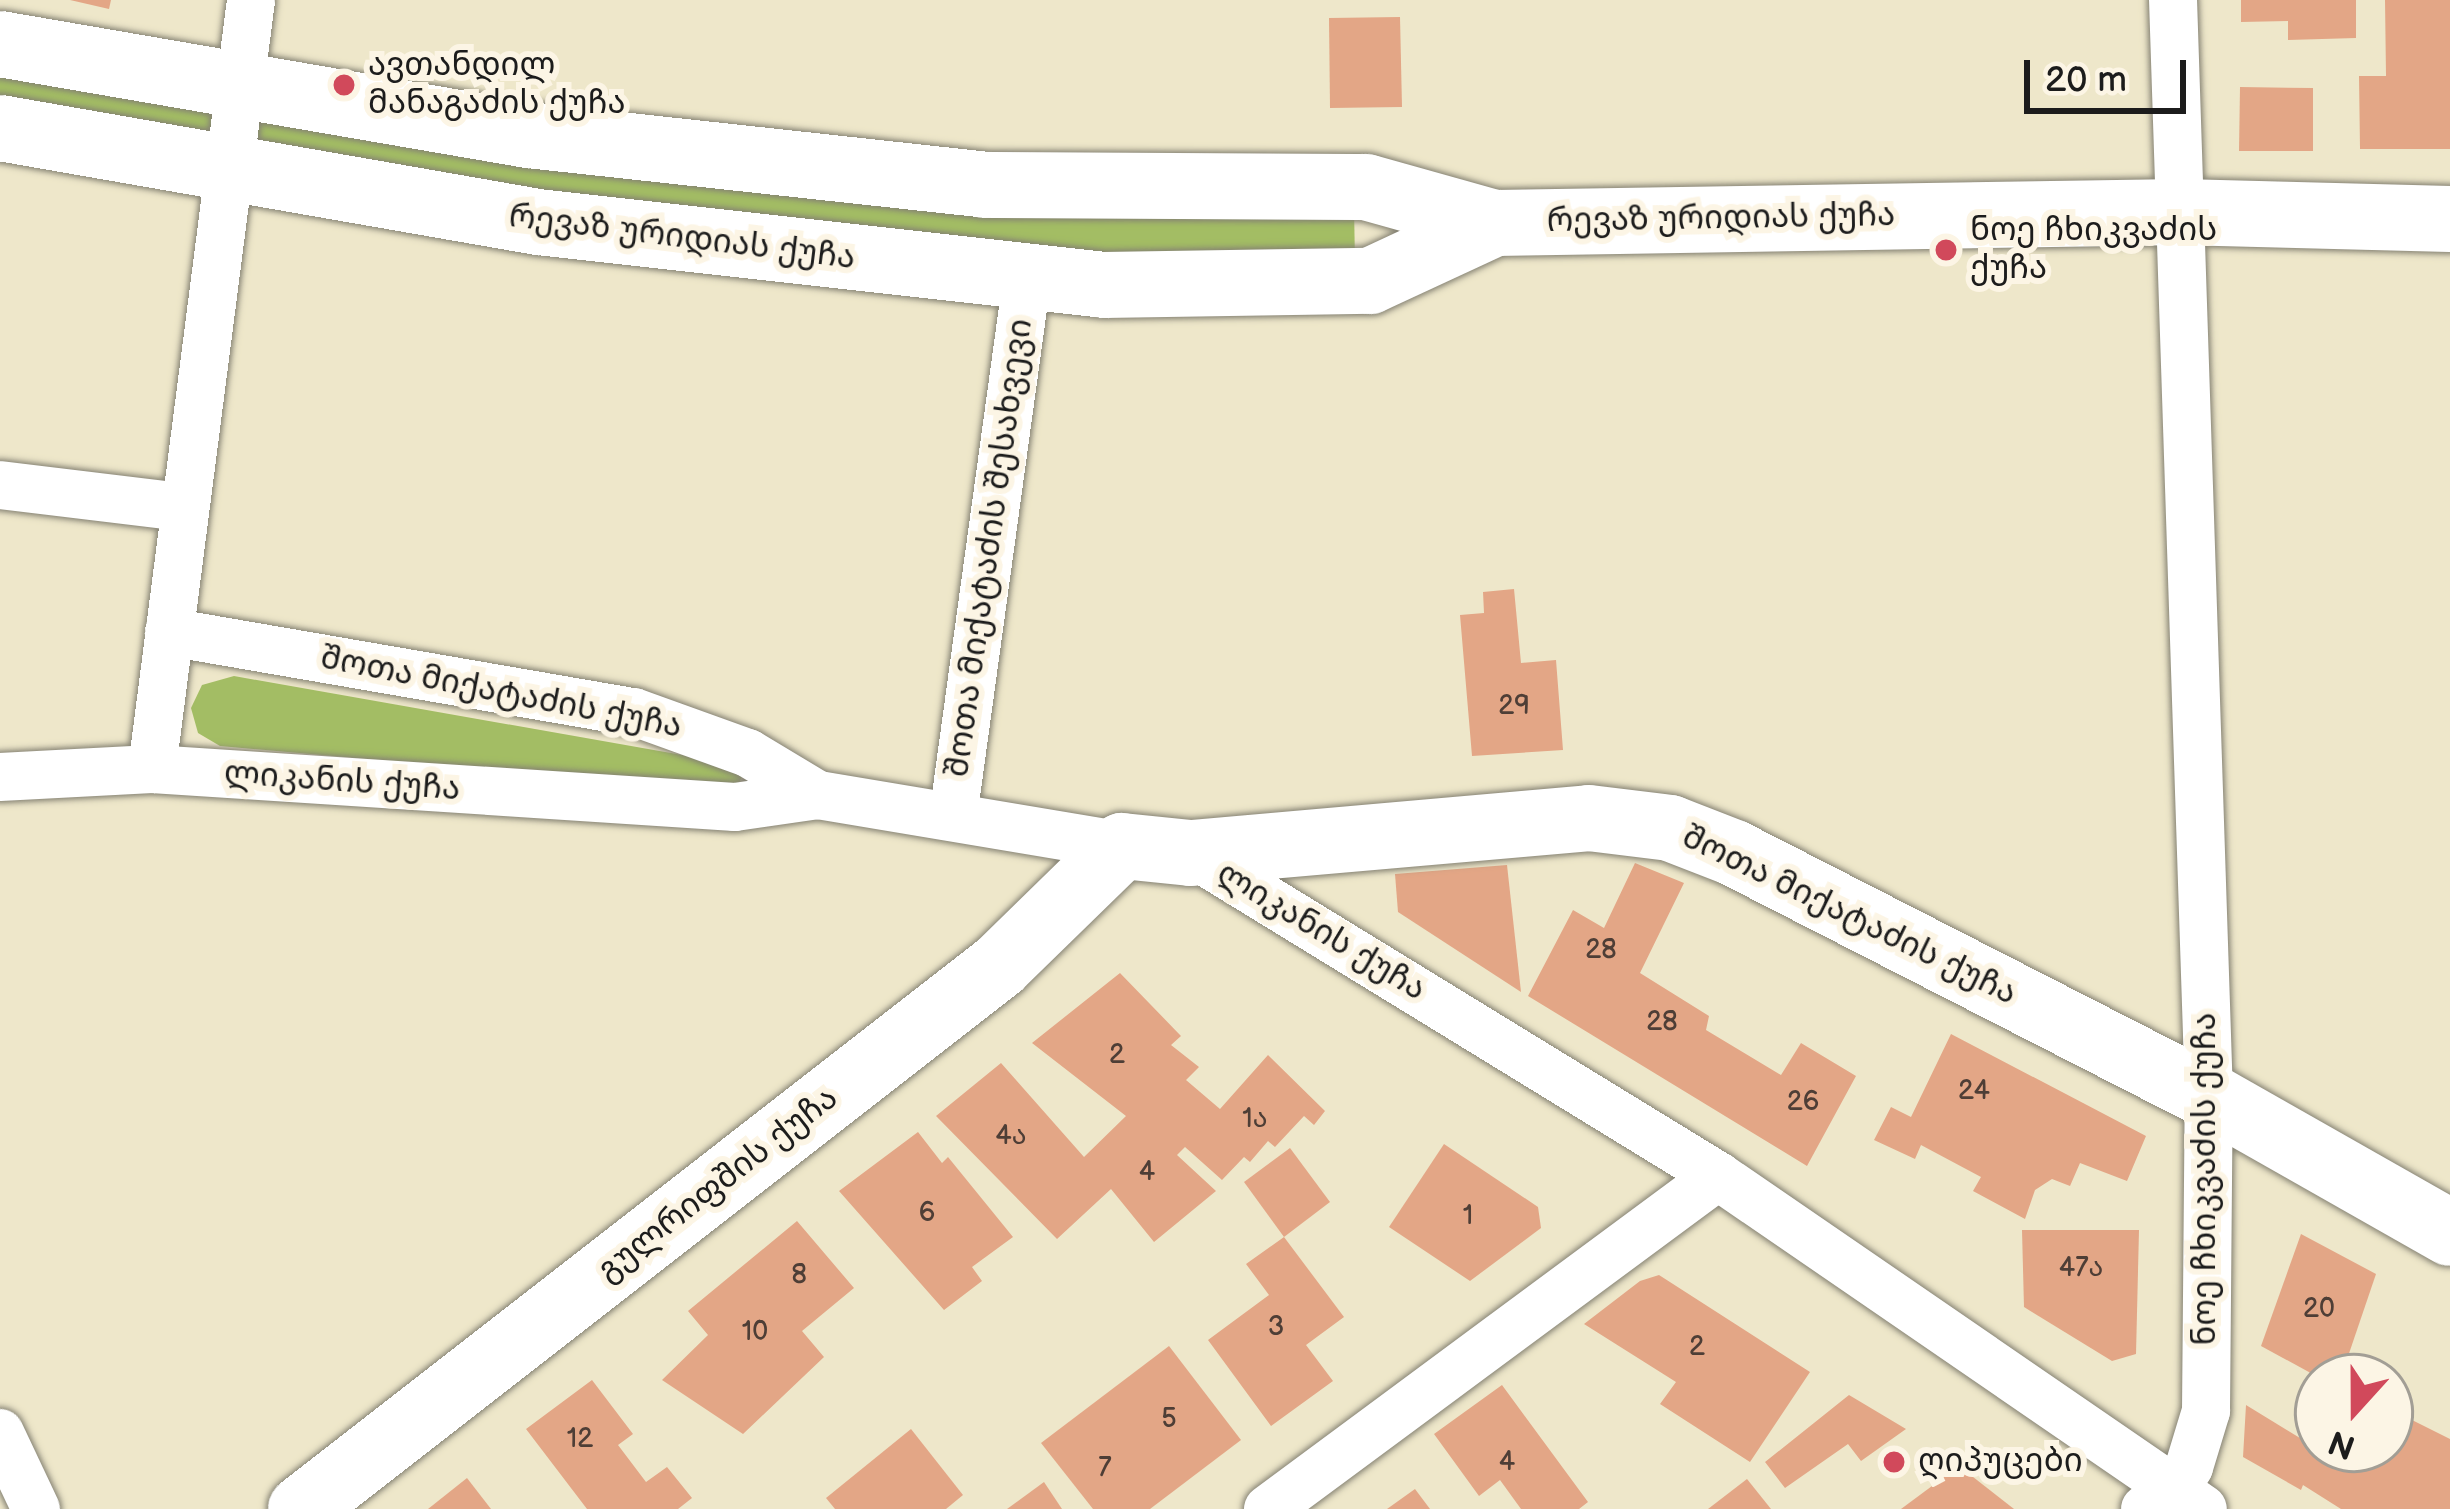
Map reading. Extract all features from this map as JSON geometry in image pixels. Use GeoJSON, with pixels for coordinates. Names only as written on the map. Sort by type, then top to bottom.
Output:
{"type":"FeatureCollection","features":[{"type":"Feature","properties":{"kind":"street"},"geometry":{"type":"LineString","coordinates":[[152,770],[251,0]]}},
{"type":"Feature","properties":{"kind":"street","name":"ნოე ჩხიკვაძის ქუჩა"},"geometry":{"type":"LineString","coordinates":[[2173,0],[2209,1096],[2206,1411],[2200,1440],[2174,1502]]}},
{"type":"Feature","properties":{"kind":"street","name":"რევაზ ურიდიას ქუჩა"},"geometry":{"type":"LineString","coordinates":[[0,44],[528,135],[985,185],[1366,187],[1495,223],[2181,212],[2450,219]]}},
{"type":"Feature","properties":{"kind":"street","name":"რევაზ ურიდიას ქუჩა"},"geometry":{"type":"LineString","coordinates":[[0,128],[538,222],[1105,285],[1370,281],[1495,223]]}},
{"type":"Feature","properties":{"kind":"street"},"geometry":{"type":"LineString","coordinates":[[1366,187],[1370,281]]}},
{"type":"Feature","properties":{"kind":"street","name":"შოთა მიქატაძის შესახვევი"},"geometry":{"type":"LineString","coordinates":[[953,817],[1027,279]]}},
{"type":"Feature","properties":{"kind":"street"},"geometry":{"type":"LineString","coordinates":[[0,485],[183,507]]}},
{"type":"Feature","properties":{"kind":"street","name":"შოთა მიქატაძის ქუჩა"},"geometry":{"type":"LineString","coordinates":[[169,632],[634,712],[748,753],[818,795]]}},
{"type":"Feature","properties":{"kind":"street","name":"ლიკანის ქუჩა"},"geometry":{"type":"LineString","coordinates":[[0,777],[152,770],[735,807],[818,795],[1122,846],[1191,853],[1718,1176],[2174,1502]]}},
{"type":"Feature","properties":{"kind":"street","name":"შოთა მიქატაძის ქუჩა"},"geometry":{"type":"LineString","coordinates":[[1191,853],[1589,818],[1670,828],[1734,853],[2209,1096],[2450,1233]]}},
{"type":"Feature","properties":{"kind":"street","name":"გულრიფშის ქუჩა"},"geometry":{"type":"LineString","coordinates":[[301,1509],[999,966],[1122,846]]}},
{"type":"Feature","properties":{"kind":"street"},"geometry":{"type":"LineString","coordinates":[[1268,1509],[1718,1176]]}},
{"type":"Feature","properties":{"kind":"street"},"geometry":{"type":"LineString","coordinates":[[0,1433],[36,1509]]}},
{"type":"Feature","properties":{"kind":"green space"},"geometry":{"type":"Polygon","coordinates":[[[0,65],[220,103],[213,148],[0,113],[0,65]]]}},
{"type":"Feature","properties":{"kind":"green space"},"geometry":{"type":"Polygon","coordinates":[[[256,107],[1354,207],[1355,263],[989,255],[249,154],[256,107]]]}},
{"type":"Feature","properties":{"kind":"green space"},"geometry":{"type":"Polygon","coordinates":[[[234,676],[733,764],[743,774],[736,790],[705,789],[220,746],[198,733],[191,708],[202,685],[234,676]]]}},
{"type":"Feature","properties":{"kind":"building"},"geometry":{"type":"Polygon","coordinates":[[[70,0],[111,0],[109,9],[70,0]]]}},
{"type":"Feature","properties":{"kind":"building"},"geometry":{"type":"Polygon","coordinates":[[[2241,0],[2356,0],[2356,38],[2288,40],[2288,21],[2241,22],[2241,0]]]}},
{"type":"Feature","properties":{"kind":"building"},"geometry":{"type":"Polygon","coordinates":[[[2385,0],[2450,0],[2450,149],[2360,149],[2359,76],[2386,76],[2385,0]]]}},
{"type":"Feature","properties":{"kind":"building"},"geometry":{"type":"Polygon","coordinates":[[[1400,17],[1402,107],[1330,108],[1329,18],[1400,17]]]}},
{"type":"Feature","properties":{"kind":"building"},"geometry":{"type":"Polygon","coordinates":[[[2240,87],[2313,88],[2313,151],[2239,151],[2240,87]]]}},
{"type":"Feature","properties":{"kind":"building"},"geometry":{"type":"Polygon","coordinates":[[[1514,589],[1521,663],[1556,660],[1563,750],[1472,756],[1460,615],[1484,613],[1483,592],[1514,589]]]}},
{"type":"Feature","properties":{"kind":"building"},"geometry":{"type":"Polygon","coordinates":[[[1635,863],[1684,883],[1640,973],[1709,1016],[1706,1030],[1781,1075],[1801,1043],[1856,1076],[1807,1166],[1528,996],[1573,910],[1604,928],[1635,863]]]}},
{"type":"Feature","properties":{"kind":"building"},"geometry":{"type":"Polygon","coordinates":[[[1507,865],[1521,992],[1398,912],[1395,874],[1507,865]]]}},
{"type":"Feature","properties":{"kind":"building"},"geometry":{"type":"Polygon","coordinates":[[[1120,973],[1181,1036],[1171,1045],[1199,1067],[1186,1080],[1220,1109],[1268,1055],[1325,1111],[1314,1125],[1304,1116],[1275,1147],[1268,1141],[1250,1162],[1244,1157],[1222,1180],[1185,1147],[1177,1155],[1216,1191],[1154,1242],[1111,1189],[1057,1239],[936,1116],[1001,1063],[1084,1157],[1126,1116],[1032,1043],[1120,973]]]}},
{"type":"Feature","properties":{"kind":"building"},"geometry":{"type":"Polygon","coordinates":[[[1951,1034],[2146,1136],[2127,1181],[2080,1163],[2070,1186],[2052,1179],[2035,1190],[2025,1219],[1973,1191],[1981,1177],[1921,1145],[1915,1159],[1874,1140],[1891,1107],[1911,1117],[1951,1034]]]}},
{"type":"Feature","properties":{"kind":"building"},"geometry":{"type":"Polygon","coordinates":[[[918,1132],[942,1163],[948,1157],[1013,1237],[972,1267],[982,1281],[944,1310],[839,1191],[918,1132]]]}},
{"type":"Feature","properties":{"kind":"building"},"geometry":{"type":"Polygon","coordinates":[[[1444,1144],[1538,1207],[1541,1228],[1470,1281],[1389,1227],[1444,1144]]]}},
{"type":"Feature","properties":{"kind":"building"},"geometry":{"type":"Polygon","coordinates":[[[1290,1148],[1330,1202],[1284,1237],[1244,1182],[1290,1148]]]}},
{"type":"Feature","properties":{"kind":"building"},"geometry":{"type":"Polygon","coordinates":[[[797,1221],[854,1288],[802,1331],[824,1357],[743,1434],[662,1380],[708,1335],[688,1311],[797,1221]]]}},
{"type":"Feature","properties":{"kind":"building"},"geometry":{"type":"Polygon","coordinates":[[[2022,1230],[2139,1230],[2136,1354],[2112,1361],[2024,1307],[2022,1230]]]}},
{"type":"Feature","properties":{"kind":"building"},"geometry":{"type":"Polygon","coordinates":[[[2301,1234],[2376,1274],[2349,1353],[2294,1353],[2294,1364],[2261,1346],[2301,1234]]]}},
{"type":"Feature","properties":{"kind":"building"},"geometry":{"type":"Polygon","coordinates":[[[1284,1237],[1344,1317],[1306,1345],[1333,1381],[1271,1426],[1208,1340],[1269,1295],[1246,1264],[1284,1237]]]}},
{"type":"Feature","properties":{"kind":"building"},"geometry":{"type":"Polygon","coordinates":[[[1659,1275],[1810,1372],[1750,1462],[1660,1404],[1676,1382],[1584,1324],[1640,1281],[1659,1275]]]}},
{"type":"Feature","properties":{"kind":"building"},"geometry":{"type":"Polygon","coordinates":[[[1169,1346],[1241,1440],[1150,1509],[1093,1509],[1041,1443],[1169,1346]]]}},
{"type":"Feature","properties":{"kind":"building"},"geometry":{"type":"Polygon","coordinates":[[[592,1380],[633,1434],[618,1445],[646,1482],[667,1467],[692,1498],[678,1509],[587,1509],[526,1429],[592,1380]]]}},
{"type":"Feature","properties":{"kind":"building"},"geometry":{"type":"Polygon","coordinates":[[[1502,1385],[1588,1502],[1579,1509],[1521,1509],[1500,1480],[1479,1496],[1434,1434],[1502,1385]]]}},
{"type":"Feature","properties":{"kind":"building"},"geometry":{"type":"Polygon","coordinates":[[[1849,1395],[1906,1429],[1861,1461],[1848,1444],[1785,1488],[1765,1462],[1849,1395]]]}},
{"type":"Feature","properties":{"kind":"building"},"geometry":{"type":"Polygon","coordinates":[[[2246,1405],[2294,1434],[2294,1473],[2414,1473],[2414,1421],[2450,1439],[2450,1509],[2341,1509],[2243,1457],[2246,1405]]]}},
{"type":"Feature","properties":{"kind":"building"},"geometry":{"type":"Polygon","coordinates":[[[911,1429],[963,1495],[946,1509],[835,1509],[826,1498],[911,1429]]]}},
{"type":"Feature","properties":{"kind":"building"},"geometry":{"type":"Polygon","coordinates":[[[1959,1466],[2014,1509],[1901,1509],[1959,1466]]]}},
{"type":"Feature","properties":{"kind":"building"},"geometry":{"type":"Polygon","coordinates":[[[467,1478],[491,1509],[428,1509],[467,1478]]]}},
{"type":"Feature","properties":{"kind":"building"},"geometry":{"type":"Polygon","coordinates":[[[1747,1479],[1771,1509],[1708,1509],[1747,1479]]]}},
{"type":"Feature","properties":{"kind":"building"},"geometry":{"type":"Polygon","coordinates":[[[1044,1482],[1062,1509],[1007,1509],[1044,1482]]]}},
{"type":"Feature","properties":{"kind":"building"},"geometry":{"type":"Polygon","coordinates":[[[1415,1489],[1430,1509],[1387,1509],[1415,1489]]]}},
{"type":"Feature","properties":{"kind":"place","name":"ავთანდილ მანაგაძის ქუჩა"},"geometry":{"type":"Point","coordinates":[344,85]}},
{"type":"Feature","properties":{"kind":"place","name":"ნოე ჩხიკვაძის ქუჩა"},"geometry":{"type":"Point","coordinates":[1946,250]}},
{"type":"Feature","properties":{"kind":"place","name":"ღიპუცები"},"geometry":{"type":"Point","coordinates":[1894,1462]}}]}
